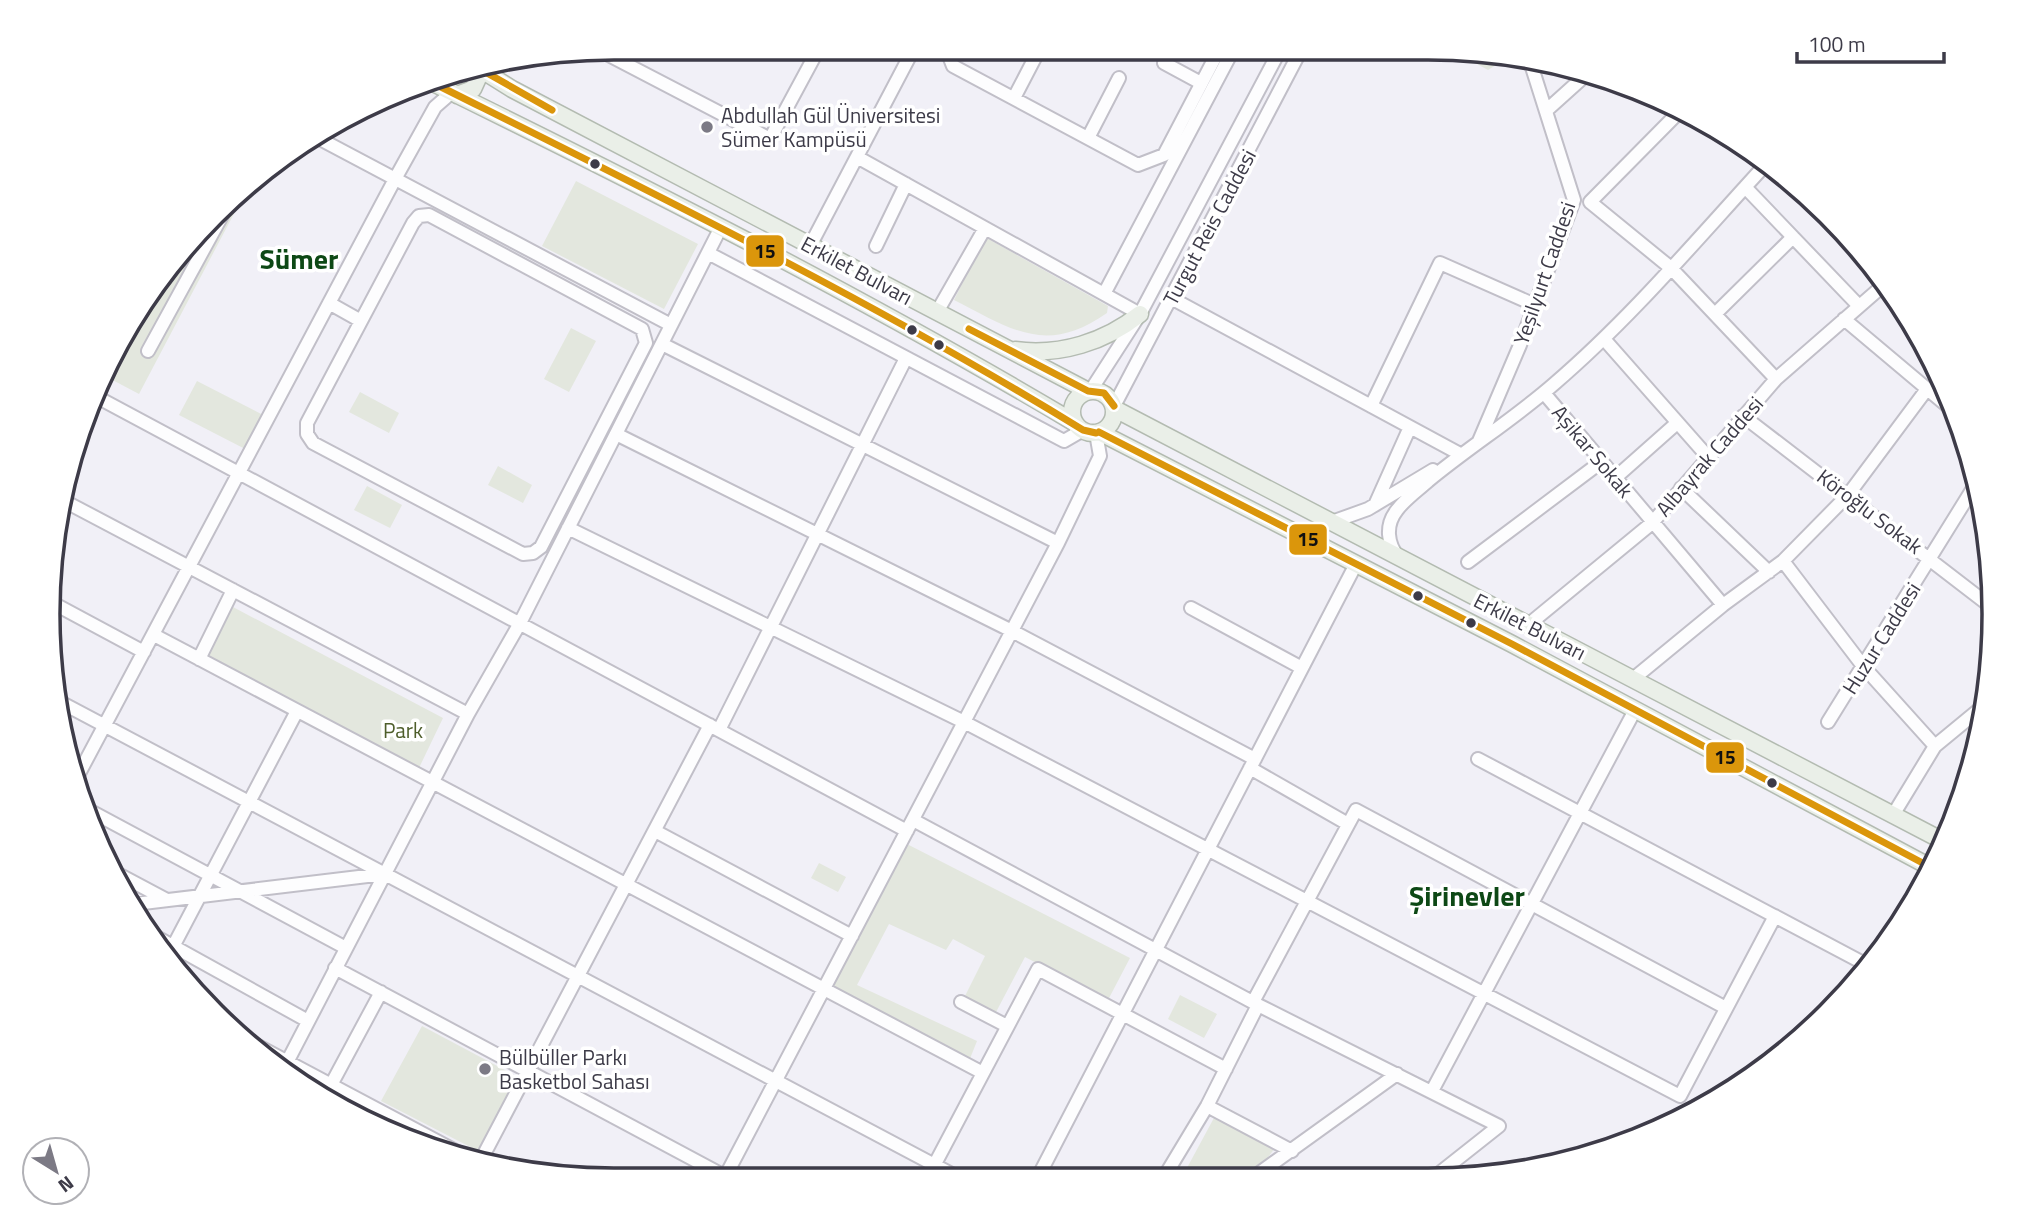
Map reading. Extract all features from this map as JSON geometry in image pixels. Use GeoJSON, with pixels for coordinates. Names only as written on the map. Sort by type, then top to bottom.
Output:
{"type":"FeatureCollection","features":[{"type":"Feature","properties":{"kind":"main road","name":"Erkilet Bulvarı"},"geometry":{"type":"LineString","coordinates":[[486,74],[1089,391]]}},
{"type":"Feature","properties":{"kind":"main road"},"geometry":{"type":"LineString","coordinates":[[449,88],[469,93],[475,87],[477,76]]}},
{"type":"Feature","properties":{"kind":"main road","name":"Erkilet Bulvarı"},"geometry":{"type":"LineString","coordinates":[[449,88],[721,227],[939,345],[1088,430],[1356,564],[1923,863]]}},
{"type":"Feature","properties":{"kind":"main road"},"geometry":{"type":"LineString","coordinates":[[1004,348],[1043,351],[1081,345],[1117,330],[1140,314]]}},
{"type":"Feature","properties":{"kind":"main road"},"geometry":{"type":"LineString","coordinates":[[1089,391],[1107,395],[1114,407],[1112,422],[1088,430],[1073,404],[1089,391]]}},
{"type":"Feature","properties":{"kind":"main road","name":"Erkilet Bulvarı"},"geometry":{"type":"LineString","coordinates":[[1114,407],[1329,523],[1935,837]]}},
{"type":"Feature","properties":{"kind":"street"},"geometry":{"type":"LineString","coordinates":[[616,59],[770,139],[813,59]]}},
{"type":"Feature","properties":{"kind":"street"},"geometry":{"type":"LineString","coordinates":[[810,246],[908,59]]}},
{"type":"Feature","properties":{"kind":"street"},"geometry":{"type":"LineString","coordinates":[[950,59],[953,66],[1138,165],[1164,155],[1214,59]]}},
{"type":"Feature","properties":{"kind":"street"},"geometry":{"type":"LineString","coordinates":[[1014,98],[1034,59]]}},
{"type":"Feature","properties":{"kind":"street"},"geometry":{"type":"LineString","coordinates":[[1104,294],[1228,59]]}},
{"type":"Feature","properties":{"kind":"street","name":"Turgut Reis Caddesi"},"geometry":{"type":"LineString","coordinates":[[1089,391],[1140,314],[1275,59]]}},
{"type":"Feature","properties":{"kind":"street","name":"Turgut Reis Caddesi"},"geometry":{"type":"LineString","coordinates":[[1114,407],[1296,59]]}},
{"type":"Feature","properties":{"kind":"street"},"geometry":{"type":"LineString","coordinates":[[1164,63],[1201,83]]}},
{"type":"Feature","properties":{"kind":"street","name":"Yeşilyurt Caddesi"},"geometry":{"type":"LineString","coordinates":[[1479,442],[1574,200],[1548,109],[1533,69]]}},
{"type":"Feature","properties":{"kind":"street"},"geometry":{"type":"LineString","coordinates":[[1088,138],[1119,78]]}},
{"type":"Feature","properties":{"kind":"street"},"geometry":{"type":"LineString","coordinates":[[1548,109],[1580,80]]}},
{"type":"Feature","properties":{"kind":"street"},"geometry":{"type":"LineString","coordinates":[[82,769],[395,179],[435,107],[449,88]]}},
{"type":"Feature","properties":{"kind":"street"},"geometry":{"type":"LineString","coordinates":[[1590,202],[1673,117]]}},
{"type":"Feature","properties":{"kind":"street"},"geometry":{"type":"LineString","coordinates":[[324,141],[671,324]]}},
{"type":"Feature","properties":{"kind":"street"},"geometry":{"type":"LineString","coordinates":[[857,157],[1140,314]]}},
{"type":"Feature","properties":{"kind":"street"},"geometry":{"type":"LineString","coordinates":[[1329,523],[1376,505],[1479,442],[1544,393],[1604,339],[1760,170]]}},
{"type":"Feature","properties":{"kind":"street"},"geometry":{"type":"LineString","coordinates":[[876,246],[906,184]]}},
{"type":"Feature","properties":{"kind":"street"},"geometry":{"type":"LineString","coordinates":[[1745,187],[1859,306]]}},
{"type":"Feature","properties":{"kind":"street"},"geometry":{"type":"LineString","coordinates":[[1574,200],[1590,202],[1671,268],[1776,379]]}},
{"type":"Feature","properties":{"kind":"street"},"geometry":{"type":"LineString","coordinates":[[425,215],[644,332],[646,343],[536,552],[523,554],[308,438],[307,423],[361,321],[414,220],[425,215]]}},
{"type":"Feature","properties":{"kind":"street"},"geometry":{"type":"LineString","coordinates":[[287,1061],[468,714],[520,623],[721,227]]}},
{"type":"Feature","properties":{"kind":"street"},"geometry":{"type":"LineString","coordinates":[[937,312],[985,228]]}},
{"type":"Feature","properties":{"kind":"street"},"geometry":{"type":"LineString","coordinates":[[148,351],[214,230]]}},
{"type":"Feature","properties":{"kind":"street"},"geometry":{"type":"LineString","coordinates":[[1715,314],[1793,237]]}},
{"type":"Feature","properties":{"kind":"street"},"geometry":{"type":"LineString","coordinates":[[708,253],[1064,441],[1088,430],[1100,456],[1058,543],[731,1168]]}},
{"type":"Feature","properties":{"kind":"street"},"geometry":{"type":"LineString","coordinates":[[1371,406],[1440,263],[1535,304]]}},
{"type":"Feature","properties":{"kind":"street","name":"Albayrak Caddesi"},"geometry":{"type":"LineString","coordinates":[[1528,625],[1652,523],[1776,379],[1878,290]]}},
{"type":"Feature","properties":{"kind":"street"},"geometry":{"type":"LineString","coordinates":[[1171,298],[1460,454]]}},
{"type":"Feature","properties":{"kind":"street"},"geometry":{"type":"LineString","coordinates":[[329,303],[361,321]]}},
{"type":"Feature","properties":{"kind":"street"},"geometry":{"type":"LineString","coordinates":[[1844,319],[1939,399]]}},
{"type":"Feature","properties":{"kind":"street"},"geometry":{"type":"LineString","coordinates":[[1604,339],[1708,457]]}},
{"type":"Feature","properties":{"kind":"street"},"geometry":{"type":"LineString","coordinates":[[662,344],[1058,543]]}},
{"type":"Feature","properties":{"kind":"street"},"geometry":{"type":"LineString","coordinates":[[485,1152],[626,884],[771,627],[906,358]]}},
{"type":"Feature","properties":{"kind":"street"},"geometry":{"type":"LineString","coordinates":[[1633,679],[1723,605],[1783,561],[1847,495],[1927,389]]}},
{"type":"Feature","properties":{"kind":"street","name":"Aşikar Sokak"},"geometry":{"type":"LineString","coordinates":[[1544,393],[1723,605]]}},
{"type":"Feature","properties":{"kind":"street"},"geometry":{"type":"LineString","coordinates":[[102,400],[715,728],[1157,948],[1255,1003],[1499,1126],[1446,1167]]}},
{"type":"Feature","properties":{"kind":"street","name":"Köroğlu Sokak"},"geometry":{"type":"LineString","coordinates":[[1743,416],[1931,557],[1982,599]]}},
{"type":"Feature","properties":{"kind":"street"},"geometry":{"type":"LineString","coordinates":[[1615,478],[1677,423]]}},
{"type":"Feature","properties":{"kind":"street"},"geometry":{"type":"LineString","coordinates":[[1376,505],[1410,427]]}},
{"type":"Feature","properties":{"kind":"street"},"geometry":{"type":"LineString","coordinates":[[616,434],[1012,631],[1253,764],[1348,824]]}},
{"type":"Feature","properties":{"kind":"street"},"geometry":{"type":"LineString","coordinates":[[1399,559],[1389,540],[1393,515],[1460,454]]}},
{"type":"Feature","properties":{"kind":"street"},"geometry":{"type":"LineString","coordinates":[[1468,562],[1601,462]]}},
{"type":"Feature","properties":{"kind":"street"},"geometry":{"type":"LineString","coordinates":[[1681,488],[1769,572]]}},
{"type":"Feature","properties":{"kind":"street","name":"Huzur Caddesi"},"geometry":{"type":"LineString","coordinates":[[1828,722],[1970,495]]}},
{"type":"Feature","properties":{"kind":"street"},"geometry":{"type":"LineString","coordinates":[[70,504],[468,714]]}},
{"type":"Feature","properties":{"kind":"street"},"geometry":{"type":"LineString","coordinates":[[568,528],[964,722],[1681,1096],[1774,916]]}},
{"type":"Feature","properties":{"kind":"street"},"geometry":{"type":"LineString","coordinates":[[1783,561],[1863,666],[1935,746]]}},
{"type":"Feature","properties":{"kind":"street"},"geometry":{"type":"LineString","coordinates":[[1042,1168],[1356,564]]}},
{"type":"Feature","properties":{"kind":"street"},"geometry":{"type":"LineString","coordinates":[[199,659],[233,590]]}},
{"type":"Feature","properties":{"kind":"street"},"geometry":{"type":"LineString","coordinates":[[60,607],[144,652]]}},
{"type":"Feature","properties":{"kind":"street"},"geometry":{"type":"LineString","coordinates":[[1191,608],[1302,668]]}},
{"type":"Feature","properties":{"kind":"street"},"geometry":{"type":"LineString","coordinates":[[154,635],[982,1073]]}},
{"type":"Feature","properties":{"kind":"street"},"geometry":{"type":"LineString","coordinates":[[67,706],[940,1168]]}},
{"type":"Feature","properties":{"kind":"street"},"geometry":{"type":"LineString","coordinates":[[1432,1091],[1635,710]]}},
{"type":"Feature","properties":{"kind":"street"},"geometry":{"type":"LineString","coordinates":[[173,946],[298,711]]}},
{"type":"Feature","properties":{"kind":"street"},"geometry":{"type":"LineString","coordinates":[[1893,815],[1935,746],[1973,714]]}},
{"type":"Feature","properties":{"kind":"street"},"geometry":{"type":"LineString","coordinates":[[1478,759],[1860,961]]}},
{"type":"Feature","properties":{"kind":"street"},"geometry":{"type":"LineString","coordinates":[[1169,1168],[1207,1106],[1255,1003],[1356,810],[1726,1008]]}},
{"type":"Feature","properties":{"kind":"street"},"geometry":{"type":"LineString","coordinates":[[98,815],[346,948]]}},
{"type":"Feature","properties":{"kind":"street"},"geometry":{"type":"LineString","coordinates":[[655,831],[852,936]]}},
{"type":"Feature","properties":{"kind":"street"},"geometry":{"type":"LineString","coordinates":[[142,903],[384,874]]}},
{"type":"Feature","properties":{"kind":"street"},"geometry":{"type":"LineString","coordinates":[[129,880],[167,900]]}},
{"type":"Feature","properties":{"kind":"street"},"geometry":{"type":"LineString","coordinates":[[169,944],[308,1021]]}},
{"type":"Feature","properties":{"kind":"street"},"geometry":{"type":"LineString","coordinates":[[335,968],[707,1168]]}},
{"type":"Feature","properties":{"kind":"street"},"geometry":{"type":"LineString","coordinates":[[932,1168],[1038,969],[1226,1069]]}},
{"type":"Feature","properties":{"kind":"street"},"geometry":{"type":"LineString","coordinates":[[331,1085],[381,992]]}},
{"type":"Feature","properties":{"kind":"street"},"geometry":{"type":"LineString","coordinates":[[961,1002],[1007,1026]]}},
{"type":"Feature","properties":{"kind":"street"},"geometry":{"type":"LineString","coordinates":[[1266,1168],[1397,1073]]}},
{"type":"Feature","properties":{"kind":"street"},"geometry":{"type":"LineString","coordinates":[[307,1074],[331,1085],[347,1099]]}},
{"type":"Feature","properties":{"kind":"street"},"geometry":{"type":"LineString","coordinates":[[1207,1106],[1292,1151]]}},
{"type":"Feature","properties":{"kind":"green space"},"geometry":{"type":"Polygon","coordinates":[[[1473,62],[1498,64],[1488,70],[1473,62]]]}},
{"type":"Feature","properties":{"kind":"green space"},"geometry":{"type":"Polygon","coordinates":[[[576,181],[698,244],[664,309],[542,246],[576,181]]]}},
{"type":"Feature","properties":{"kind":"green space"},"geometry":{"type":"Polygon","coordinates":[[[237,207],[139,394],[112,380],[117,368],[134,336],[174,276],[237,207]]]}},
{"type":"Feature","properties":{"kind":"green space"},"geometry":{"type":"Polygon","coordinates":[[[985,237],[1108,306],[1107,313],[1085,326],[1065,333],[1029,334],[993,320],[954,300],[985,237]]]}},
{"type":"Feature","properties":{"kind":"green space"},"geometry":{"type":"Polygon","coordinates":[[[571,328],[596,341],[569,392],[544,379],[571,328]]]}},
{"type":"Feature","properties":{"kind":"green space"},"geometry":{"type":"Polygon","coordinates":[[[197,381],[267,417],[249,451],[179,415],[197,381]]]}},
{"type":"Feature","properties":{"kind":"green space"},"geometry":{"type":"Polygon","coordinates":[[[360,392],[399,413],[389,433],[349,412],[360,392]]]}},
{"type":"Feature","properties":{"kind":"green space"},"geometry":{"type":"Polygon","coordinates":[[[498,466],[532,485],[523,503],[488,485],[498,466]]]}},
{"type":"Feature","properties":{"kind":"green space"},"geometry":{"type":"Polygon","coordinates":[[[367,486],[402,505],[390,528],[354,510],[367,486]]]}},
{"type":"Feature","properties":{"kind":"green space","name":"Park"},"geometry":{"type":"Polygon","coordinates":[[[233,607],[443,718],[418,770],[208,656],[233,607]]]}},
{"type":"Feature","properties":{"kind":"green space"},"geometry":{"type":"Polygon","coordinates":[[[903,842],[1130,958],[1108,1000],[1025,957],[995,1014],[964,998],[985,956],[953,939],[946,950],[889,924],[857,985],[977,1041],[969,1061],[827,988],[903,842]]]}},
{"type":"Feature","properties":{"kind":"green space"},"geometry":{"type":"Polygon","coordinates":[[[819,863],[846,877],[838,892],[811,878],[819,863]]]}},
{"type":"Feature","properties":{"kind":"green space"},"geometry":{"type":"Polygon","coordinates":[[[1180,995],[1217,1014],[1204,1038],[1168,1019],[1180,995]]]}},
{"type":"Feature","properties":{"kind":"green space"},"geometry":{"type":"Polygon","coordinates":[[[422,1026],[518,1077],[478,1151],[381,1101],[422,1026]]]}},
{"type":"Feature","properties":{"kind":"green space"},"geometry":{"type":"Polygon","coordinates":[[[1215,1116],[1276,1146],[1255,1168],[1187,1168],[1215,1116]]]}},
{"type":"Feature","properties":{"kind":"transit line","name":"15"},"geometry":{"type":"LineString","coordinates":[[488,74],[552,110]]}},
{"type":"Feature","properties":{"kind":"transit line","name":"15"},"geometry":{"type":"LineString","coordinates":[[441,87],[841,291],[1083,430],[1096,433]]}},
{"type":"Feature","properties":{"kind":"transit line","name":"15"},"geometry":{"type":"LineString","coordinates":[[969,329],[1088,391],[1104,393],[1114,406]]}},
{"type":"Feature","properties":{"kind":"transit line","name":"15"},"geometry":{"type":"LineString","coordinates":[[1099,432],[1512,644],[1923,863]]}},
{"type":"Feature","properties":{"kind":"place","name":"Abdullah Gül Üniversitesi Sümer Kampüsü"},"geometry":{"type":"Point","coordinates":[707,127]}},
{"type":"Feature","properties":{"kind":"place","name":"Bülbüller Parkı Basketbol Sahası"},"geometry":{"type":"Point","coordinates":[485,1069]}},
{"type":"Feature","properties":{"kind":"district","name":"Sümer"},"geometry":{"type":"Point","coordinates":[299,258]}},
{"type":"Feature","properties":{"kind":"district","name":"Şirinevler"},"geometry":{"type":"Point","coordinates":[1467,895]}}]}
